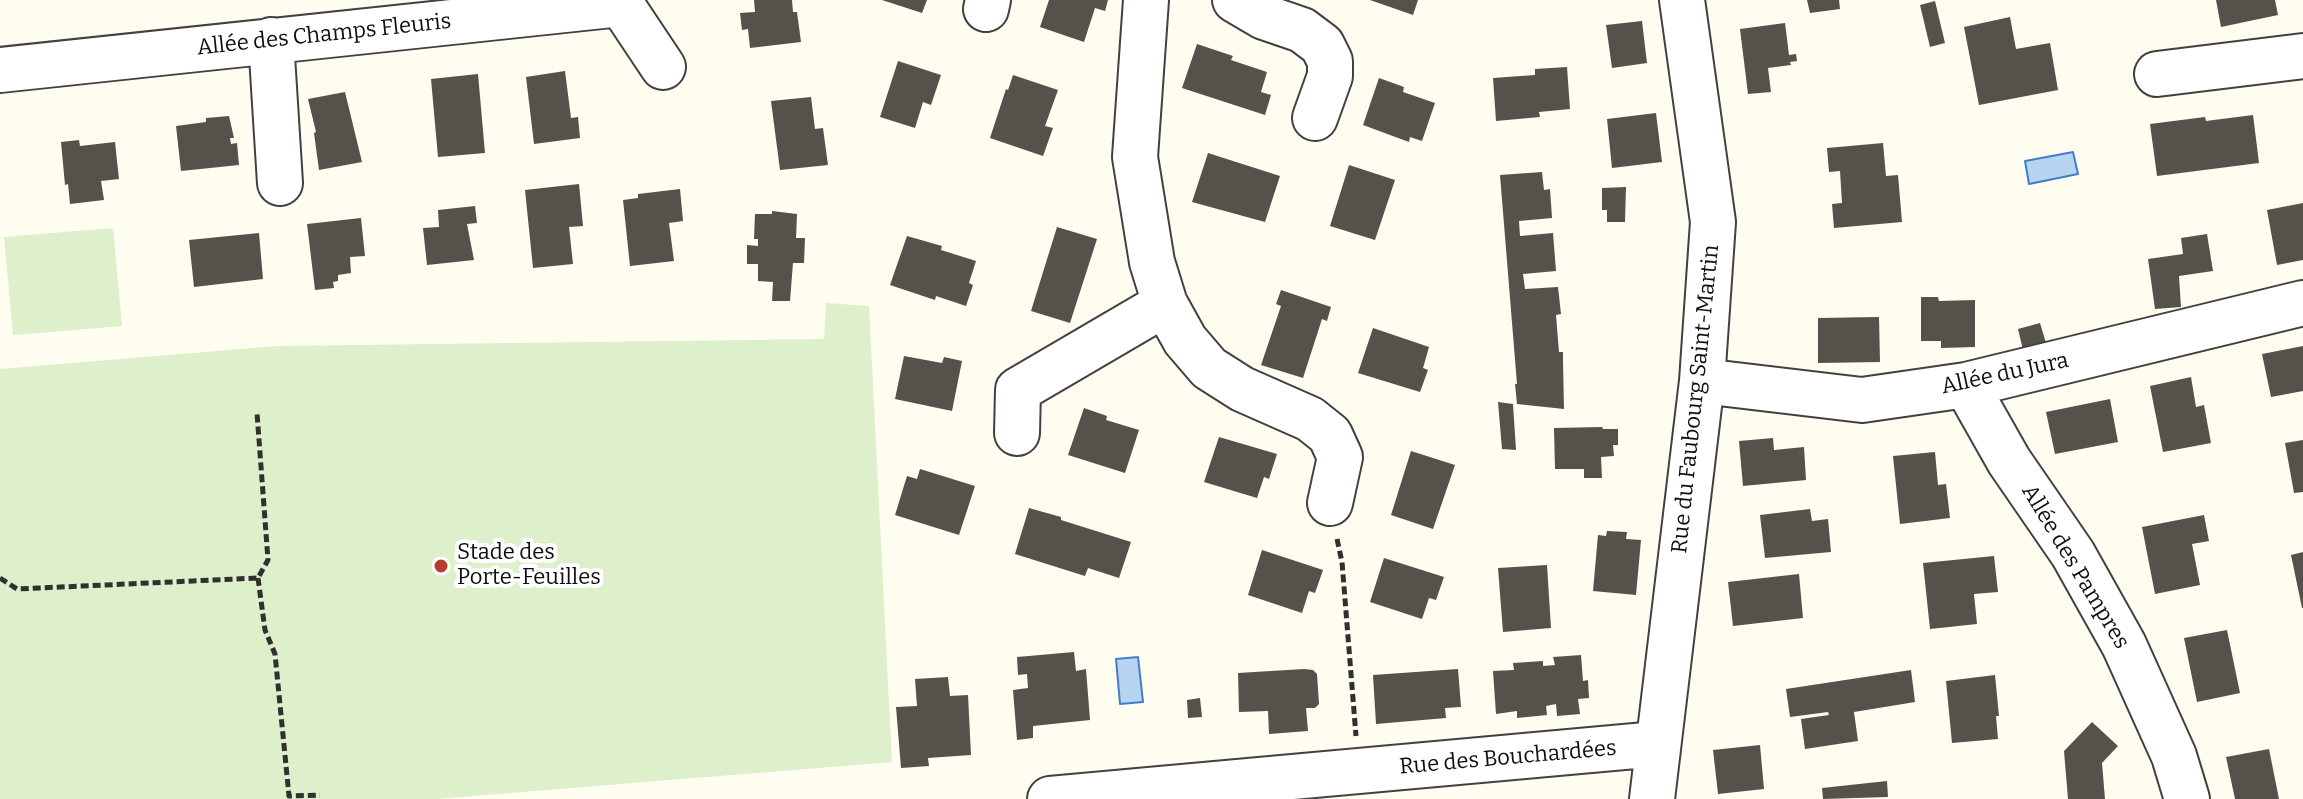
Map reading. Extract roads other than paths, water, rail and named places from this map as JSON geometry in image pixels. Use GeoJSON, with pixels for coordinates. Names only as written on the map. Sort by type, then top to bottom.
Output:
{"type":"FeatureCollection","features":[{"type":"Feature","properties":{"kind":"street"},"geometry":{"type":"LineString","coordinates":[[1146,0],[1135,157],[1152,262],[1165,304],[1185,340],[1209,368],[1252,394],[1310,419],[1330,435],[1340,457],[1330,503]]}},
{"type":"Feature","properties":{"kind":"street"},"geometry":{"type":"LineString","coordinates":[[1235,0],[1264,17],[1302,30],[1322,45],[1330,61],[1330,76],[1315,118]]}},
{"type":"Feature","properties":{"kind":"street","name":"Rue du Faubourg Saint-Martin"},"geometry":{"type":"LineString","coordinates":[[1652,799],[1702,381],[1713,222],[1682,0]]}},
{"type":"Feature","properties":{"kind":"street","name":"Allée des Champs Fleuris"},"geometry":{"type":"LineString","coordinates":[[0,70],[621,4],[663,67]]}},
{"type":"Feature","properties":{"kind":"street"},"geometry":{"type":"LineString","coordinates":[[271,40],[280,183]]}},
{"type":"Feature","properties":{"kind":"street"},"geometry":{"type":"LineString","coordinates":[[2157,74],[2303,56]]}},
{"type":"Feature","properties":{"kind":"street","name":"Allée du Jura"},"geometry":{"type":"LineString","coordinates":[[1702,381],[1862,400],[1966,385],[2303,303]]}},
{"type":"Feature","properties":{"kind":"street"},"geometry":{"type":"LineString","coordinates":[[1017,433],[1018,390],[1165,304]]}},
{"type":"Feature","properties":{"kind":"street","name":"Allée des Pampres"},"geometry":{"type":"LineString","coordinates":[[1966,385],[2009,461],[2073,554],[2124,645],[2174,756],[2187,799]]}},
{"type":"Feature","properties":{"kind":"street","name":"Rue des Bouchardées"},"geometry":{"type":"LineString","coordinates":[[1050,799],[1360,786],[1657,744]]}},
{"type":"Feature","properties":{"kind":"water"},"geometry":{"type":"Polygon","coordinates":[[[2073,152],[2078,174],[2029,184],[2025,161],[2073,152]]]}},
{"type":"Feature","properties":{"kind":"water"},"geometry":{"type":"Polygon","coordinates":[[[1138,657],[1143,702],[1120,704],[1116,659],[1138,657]]]}},
{"type":"Feature","properties":{"kind":"place","name":"Stade des Porte-Feuilles"},"geometry":{"type":"Point","coordinates":[441,566]}}]}
